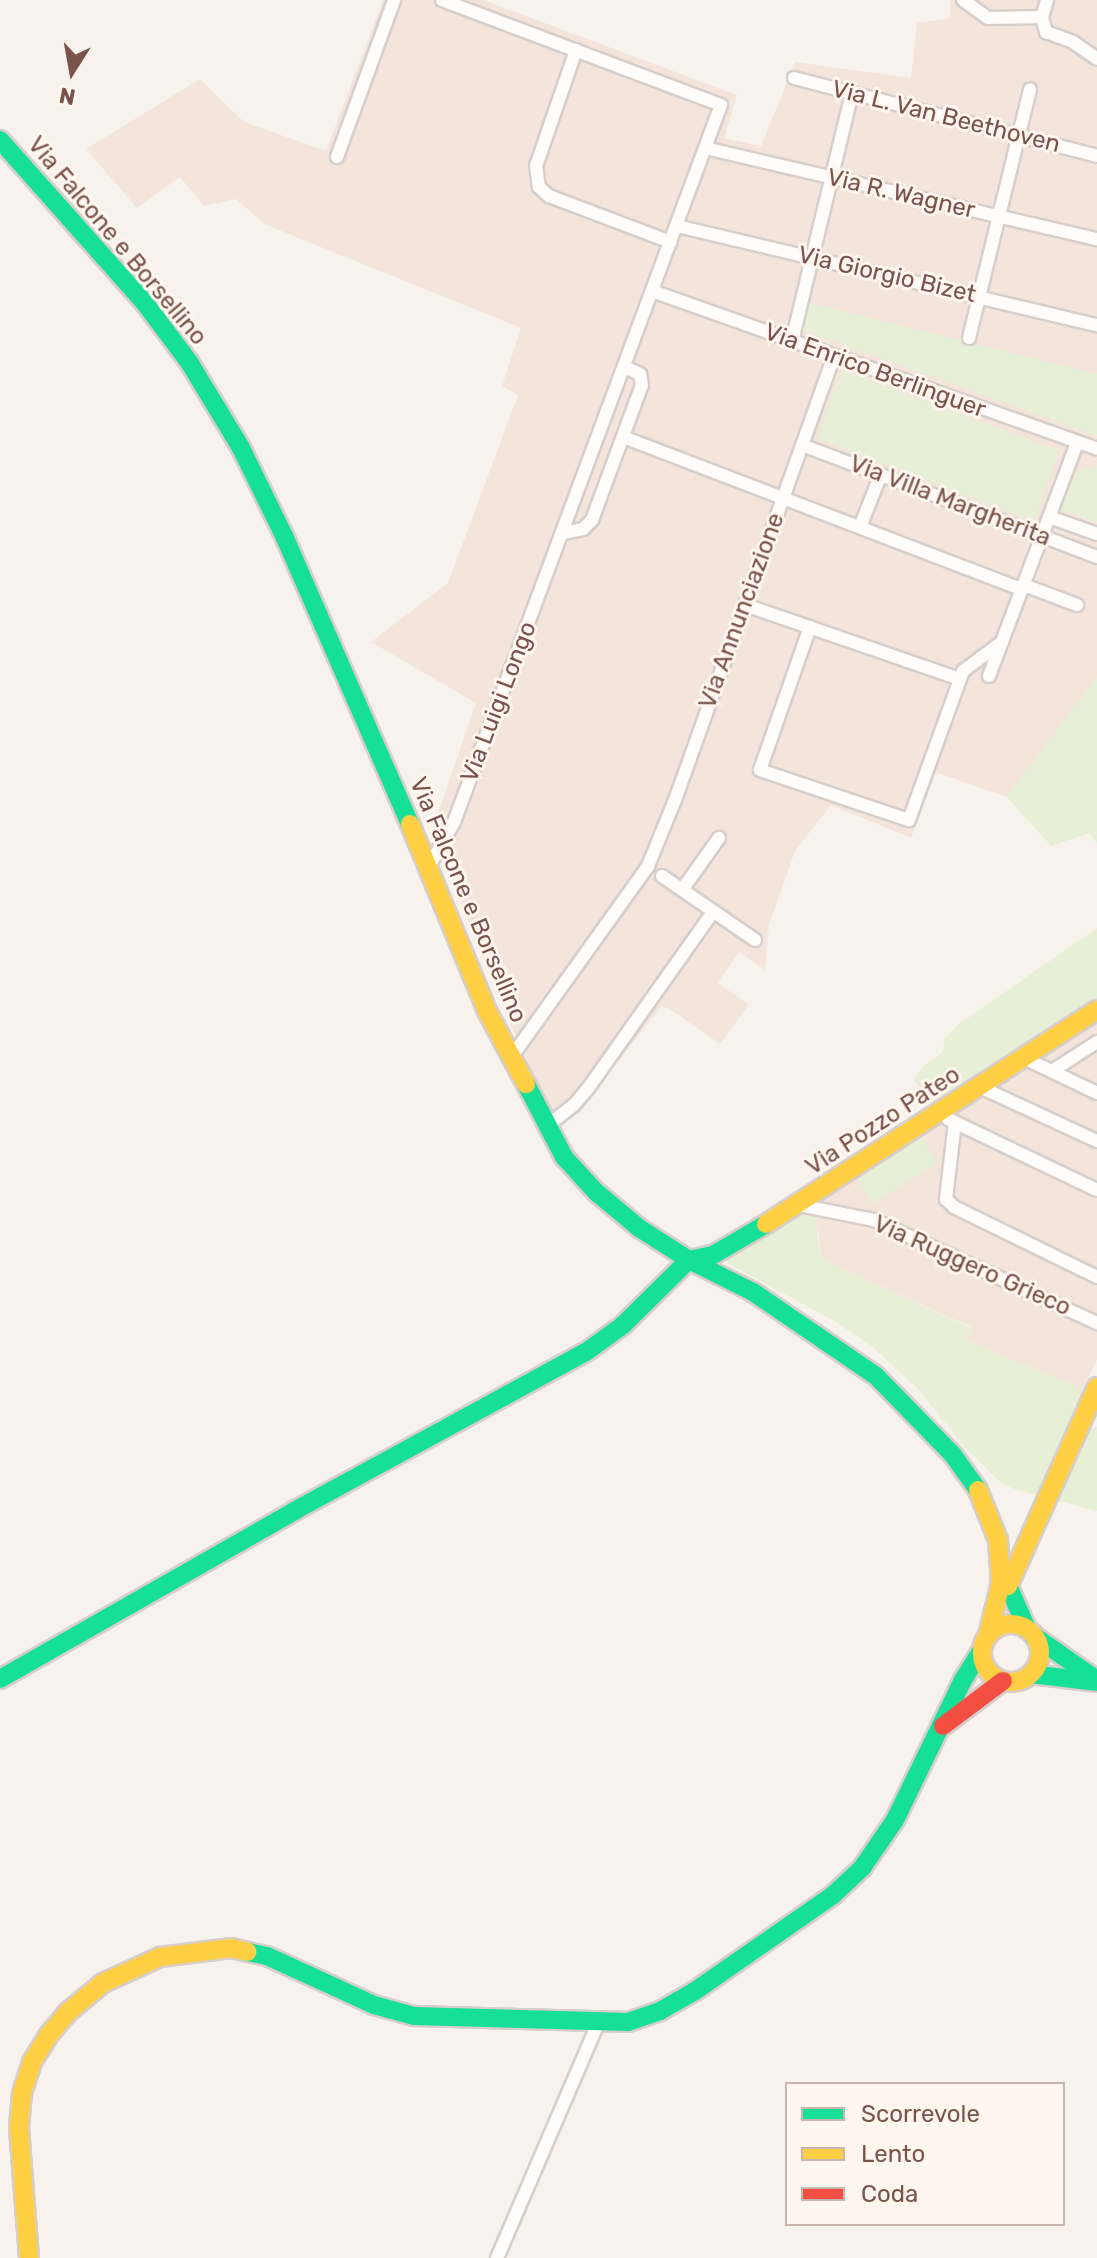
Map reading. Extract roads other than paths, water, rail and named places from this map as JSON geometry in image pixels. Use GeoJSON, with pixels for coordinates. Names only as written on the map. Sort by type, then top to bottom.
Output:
{"type":"FeatureCollection","features":[{"type":"Feature","properties":{"kind":"street"},"geometry":{"type":"LineString","coordinates":[[337,157],[394,0]]}},
{"type":"Feature","properties":{"kind":"street"},"geometry":{"type":"LineString","coordinates":[[442,0],[576,50],[536,166],[539,187],[549,196],[671,242]]}},
{"type":"Feature","properties":{"kind":"street"},"geometry":{"type":"LineString","coordinates":[[1047,0],[1042,17],[1043,28],[1049,35],[1073,42],[1097,59]]}},
{"type":"Feature","properties":{"kind":"street"},"geometry":{"type":"LineString","coordinates":[[966,1],[988,18],[1042,17]]}},
{"type":"Feature","properties":{"kind":"street","name":"Via Luigi Longo"},"geometry":{"type":"LineString","coordinates":[[428,868],[454,822],[721,105],[576,50]]}},
{"type":"Feature","properties":{"kind":"street","name":"Via L. Van Beethoven"},"geometry":{"type":"LineString","coordinates":[[794,78],[1097,156]]}},
{"type":"Feature","properties":{"kind":"street"},"geometry":{"type":"LineString","coordinates":[[969,338],[1016,134],[1030,89]]}},
{"type":"Feature","properties":{"kind":"street"},"geometry":{"type":"LineString","coordinates":[[792,341],[852,93]]}},
{"type":"Feature","properties":{"kind":"street","name":"Via Falcone e Borsellino"},"geometry":{"type":"LineString","coordinates":[[0,140],[144,302],[189,362],[241,448],[285,538],[510,1059],[564,1157],[596,1192],[639,1228],[689,1260],[753,1292],[823,1339],[876,1376],[925,1423],[977,1487],[998,1540],[1004,1578],[1030,1632]]}},
{"type":"Feature","properties":{"kind":"street","name":"Via R. Wagner"},"geometry":{"type":"LineString","coordinates":[[705,148],[1097,239]]}},
{"type":"Feature","properties":{"kind":"street","name":"Via Giorgio Bizet"},"geometry":{"type":"LineString","coordinates":[[677,226],[1097,325]]}},
{"type":"Feature","properties":{"kind":"street","name":"Via Enrico Berlinguer"},"geometry":{"type":"LineString","coordinates":[[652,291],[1097,449]]}},
{"type":"Feature","properties":{"kind":"street","name":"Via Annunciazione"},"geometry":{"type":"LineString","coordinates":[[510,1059],[648,866],[834,356]]}},
{"type":"Feature","properties":{"kind":"street"},"geometry":{"type":"LineString","coordinates":[[563,533],[583,529],[592,520],[623,437],[643,379],[624,367]]}},
{"type":"Feature","properties":{"kind":"street"},"geometry":{"type":"LineString","coordinates":[[623,437],[1077,605]]}},
{"type":"Feature","properties":{"kind":"street"},"geometry":{"type":"LineString","coordinates":[[989,676],[1077,443]]}},
{"type":"Feature","properties":{"kind":"street","name":"Via Villa Margherita"},"geometry":{"type":"LineString","coordinates":[[802,445],[1097,557]]}},
{"type":"Feature","properties":{"kind":"street"},"geometry":{"type":"LineString","coordinates":[[860,527],[881,474]]}},
{"type":"Feature","properties":{"kind":"street","name":"Via Villa Margherita"},"geometry":{"type":"LineString","coordinates":[[1049,517],[1097,534]]}},
{"type":"Feature","properties":{"kind":"street"},"geometry":{"type":"LineString","coordinates":[[745,605],[960,679]]}},
{"type":"Feature","properties":{"kind":"street"},"geometry":{"type":"LineString","coordinates":[[810,627],[760,770],[909,820],[963,671],[1002,642]]}},
{"type":"Feature","properties":{"kind":"street"},"geometry":{"type":"LineString","coordinates":[[682,890],[719,838]]}},
{"type":"Feature","properties":{"kind":"street"},"geometry":{"type":"LineString","coordinates":[[662,876],[755,940]]}},
{"type":"Feature","properties":{"kind":"street"},"geometry":{"type":"LineString","coordinates":[[547,1126],[574,1105],[589,1087],[713,912]]}},
{"type":"Feature","properties":{"kind":"street","name":"Via Pozzo Pateo"},"geometry":{"type":"LineString","coordinates":[[689,1260],[713,1255],[947,1118],[980,1087],[1097,1010]]}},
{"type":"Feature","properties":{"kind":"street"},"geometry":{"type":"LineString","coordinates":[[1052,1071],[1097,1042]]}},
{"type":"Feature","properties":{"kind":"street"},"geometry":{"type":"LineString","coordinates":[[1024,1058],[1097,1093]]}},
{"type":"Feature","properties":{"kind":"street"},"geometry":{"type":"LineString","coordinates":[[980,1087],[1097,1141]]}},
{"type":"Feature","properties":{"kind":"street"},"geometry":{"type":"LineString","coordinates":[[1097,1190],[947,1118],[946,1199],[954,1207],[1097,1277]]}},
{"type":"Feature","properties":{"kind":"street","name":"Via Ruggero Grieco"},"geometry":{"type":"LineString","coordinates":[[799,1205],[874,1220],[1097,1323]]}},
{"type":"Feature","properties":{"kind":"street"},"geometry":{"type":"LineString","coordinates":[[0,1679],[294,1511],[586,1352],[623,1325],[689,1260]]}},
{"type":"Feature","properties":{"kind":"street"},"geometry":{"type":"LineString","coordinates":[[1004,1578],[1092,1412],[1097,1387]]}},
{"type":"Feature","properties":{"kind":"street","name":"Via Falcone e Borsellino"},"geometry":{"type":"LineString","coordinates":[[29,2258],[19,2127],[22,2093],[32,2062],[67,2013],[103,1983],[160,1957],[231,1948],[267,1956],[374,2005],[414,2016],[598,2023],[628,2022],[660,2011],[695,1991],[833,1895],[862,1868],[895,1820],[963,1680],[985,1642],[1004,1578]]}},
{"type":"Feature","properties":{"kind":"street"},"geometry":{"type":"LineString","coordinates":[[1030,1632],[1040,1660],[1031,1674],[1023,1680],[1003,1681],[989,1673],[985,1642],[1002,1626],[1030,1632],[1097,1681]]}},
{"type":"Feature","properties":{"kind":"street"},"geometry":{"type":"LineString","coordinates":[[1031,1674],[1097,1681]]}},
{"type":"Feature","properties":{"kind":"street"},"geometry":{"type":"LineString","coordinates":[[940,1728],[1003,1681]]}},
{"type":"Feature","properties":{"kind":"street"},"geometry":{"type":"LineString","coordinates":[[497,2258],[598,2023]]}}]}
